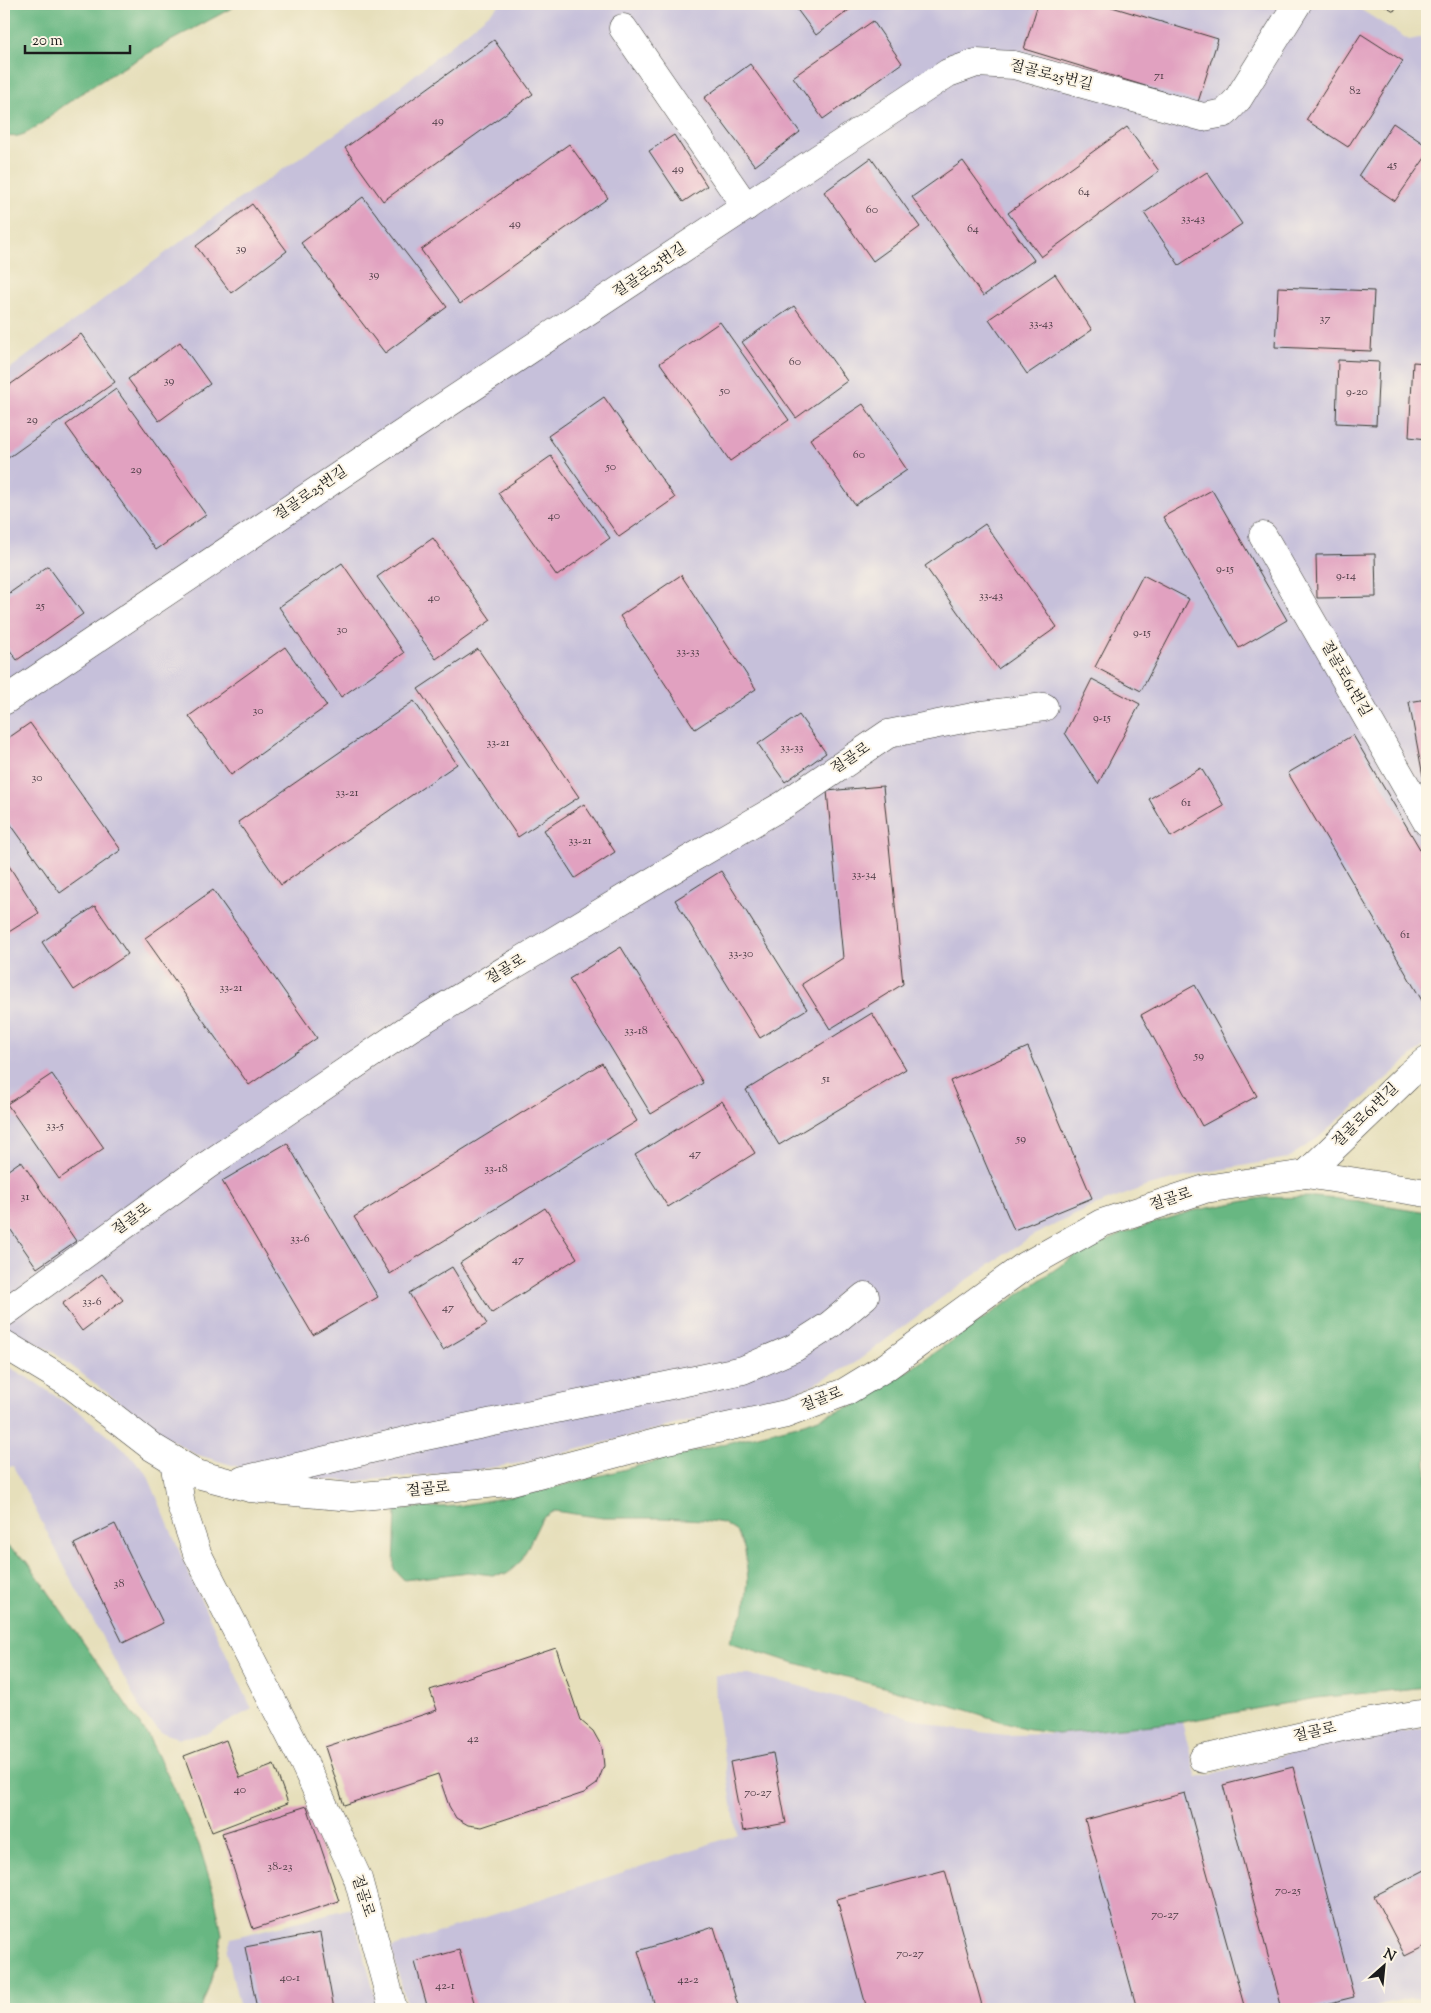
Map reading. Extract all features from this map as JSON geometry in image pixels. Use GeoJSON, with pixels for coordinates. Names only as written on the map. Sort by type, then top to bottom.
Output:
{"type":"FeatureCollection","features":[{"type":"Feature","properties":{"kind":"street","name":"절골로25번길"},"geometry":{"type":"LineString","coordinates":[[4,701],[362,460],[948,73],[976,63],[1014,65],[1203,117],[1225,113],[1238,99],[1297,4]]}},
{"type":"Feature","properties":{"kind":"street"},"geometry":{"type":"LineString","coordinates":[[623,28],[746,206]]}},
{"type":"Feature","properties":{"kind":"street","name":"절골로61번길"},"geometry":{"type":"LineString","coordinates":[[1263,536],[1427,822]]}},
{"type":"Feature","properties":{"kind":"street","name":"절골로"},"geometry":{"type":"LineString","coordinates":[[4,1313],[206,1166],[411,1027],[785,804],[888,734],[983,715],[1044,707]]}},
{"type":"Feature","properties":{"kind":"street","name":"절골로61번길"},"geometry":{"type":"LineString","coordinates":[[1306,1174],[1427,1060]]}},
{"type":"Feature","properties":{"kind":"street","name":"절골로"},"geometry":{"type":"LineString","coordinates":[[4,1344],[72,1384],[152,1447],[197,1474],[250,1488],[352,1498],[508,1482],[667,1440],[786,1414],[845,1392],[886,1366],[1022,1268],[1102,1223],[1204,1189],[1306,1174],[1427,1193]]}},
{"type":"Feature","properties":{"kind":"street"},"geometry":{"type":"LineString","coordinates":[[232,1483],[421,1437],[743,1370],[794,1348],[830,1325],[865,1296]]}},
{"type":"Feature","properties":{"kind":"street","name":"절골로"},"geometry":{"type":"LineString","coordinates":[[174,1460],[181,1505],[197,1554],[304,1763],[358,1879],[393,2009]]}},
{"type":"Feature","properties":{"kind":"street","name":"절골로"},"geometry":{"type":"LineString","coordinates":[[1204,1759],[1351,1725],[1427,1713]]}},
{"type":"Feature","properties":{"kind":"shaded area"},"geometry":{"type":"Polygon","coordinates":[[[501,4],[1352,4],[1409,40],[1424,37],[1427,29],[1427,1043],[1318,1138],[1288,1158],[1207,1172],[1148,1186],[1089,1208],[1032,1236],[948,1293],[855,1363],[804,1389],[706,1417],[528,1462],[463,1472],[356,1481],[306,1479],[255,1472],[195,1454],[166,1437],[53,1352],[4,1326],[4,373],[226,208],[379,104],[501,4]]]}},
{"type":"Feature","properties":{"kind":"shaded area"},"geometry":{"type":"Polygon","coordinates":[[[4,1364],[35,1382],[84,1416],[121,1446],[147,1474],[190,1576],[252,1709],[206,1734],[178,1738],[161,1732],[144,1715],[13,1466],[4,1468],[4,1364]]]}},
{"type":"Feature","properties":{"kind":"shaded area"},"geometry":{"type":"Polygon","coordinates":[[[715,1675],[750,1675],[792,1684],[952,1729],[1006,1735],[1058,1734],[1182,1722],[1197,1778],[1338,1740],[1427,1728],[1427,2000],[1410,1999],[1367,2009],[408,2009],[391,1948],[737,1835],[716,1706],[715,1675]]]}},
{"type":"Feature","properties":{"kind":"shaded area"},"geometry":{"type":"Polygon","coordinates":[[[351,1908],[379,2009],[240,2009],[227,1951],[231,1938],[351,1908]]]}},
{"type":"Feature","properties":{"kind":"green space"},"geometry":{"type":"Polygon","coordinates":[[[4,4],[239,4],[108,77],[66,104],[29,132],[12,137],[4,135],[4,4]]]}},
{"type":"Feature","properties":{"kind":"green space"},"geometry":{"type":"Polygon","coordinates":[[[1314,1197],[1358,1201],[1427,1212],[1427,1687],[1316,1698],[1182,1722],[1058,1734],[1024,1729],[967,1710],[781,1659],[729,1642],[745,1609],[748,1580],[745,1550],[737,1532],[723,1523],[662,1518],[603,1518],[554,1511],[542,1518],[521,1561],[507,1574],[492,1575],[468,1572],[404,1580],[394,1569],[396,1509],[458,1506],[536,1492],[805,1423],[851,1406],[909,1370],[1076,1255],[1129,1231],[1192,1211],[1262,1198],[1314,1197]]]}},
{"type":"Feature","properties":{"kind":"green space"},"geometry":{"type":"Polygon","coordinates":[[[4,1544],[27,1561],[148,1736],[199,1845],[213,1890],[222,1934],[216,1965],[201,2009],[4,2009],[4,1544]]]}},
{"type":"Feature","properties":{"kind":"building"},"geometry":{"type":"Polygon","coordinates":[[[793,4],[857,4],[816,35],[793,4]]]}},
{"type":"Feature","properties":{"kind":"building"},"geometry":{"type":"Polygon","coordinates":[[[1038,4],[1102,4],[1218,39],[1198,102],[1024,49],[1038,4]]]}},
{"type":"Feature","properties":{"kind":"building"},"geometry":{"type":"Polygon","coordinates":[[[1382,4],[1398,4],[1394,11],[1382,4]]]}},
{"type":"Feature","properties":{"kind":"building"},"geometry":{"type":"Polygon","coordinates":[[[873,21],[902,63],[823,119],[793,77],[873,21]]]}},
{"type":"Feature","properties":{"kind":"building"},"geometry":{"type":"Polygon","coordinates":[[[1361,34],[1403,61],[1348,147],[1306,120],[1361,34]]]}},
{"type":"Feature","properties":{"kind":"building"},"geometry":{"type":"Polygon","coordinates":[[[494,40],[533,94],[383,201],[345,148],[494,40]]]}},
{"type":"Feature","properties":{"kind":"building"},"geometry":{"type":"Polygon","coordinates":[[[750,64],[800,132],[755,166],[704,98],[750,64]]]}},
{"type":"Feature","properties":{"kind":"building"},"geometry":{"type":"Polygon","coordinates":[[[1393,123],[1427,146],[1427,155],[1395,201],[1358,176],[1393,123]]]}},
{"type":"Feature","properties":{"kind":"building"},"geometry":{"type":"Polygon","coordinates":[[[1127,127],[1159,171],[1041,257],[1008,213],[1127,127]]]}},
{"type":"Feature","properties":{"kind":"building"},"geometry":{"type":"Polygon","coordinates":[[[674,135],[707,186],[683,202],[649,151],[674,135]]]}},
{"type":"Feature","properties":{"kind":"building"},"geometry":{"type":"Polygon","coordinates":[[[569,144],[608,198],[460,304],[421,250],[569,144]]]}},
{"type":"Feature","properties":{"kind":"building"},"geometry":{"type":"Polygon","coordinates":[[[871,158],[920,227],[873,261],[824,192],[871,158]]]}},
{"type":"Feature","properties":{"kind":"building"},"geometry":{"type":"Polygon","coordinates":[[[963,161],[1034,260],[983,296],[912,197],[963,161]]]}},
{"type":"Feature","properties":{"kind":"building"},"geometry":{"type":"Polygon","coordinates":[[[1207,172],[1242,224],[1179,265],[1144,213],[1207,172]]]}},
{"type":"Feature","properties":{"kind":"building"},"geometry":{"type":"Polygon","coordinates":[[[363,197],[447,307],[385,353],[301,243],[363,197]]]}},
{"type":"Feature","properties":{"kind":"building"},"geometry":{"type":"Polygon","coordinates":[[[252,204],[287,251],[231,293],[196,246],[252,204]]]}},
{"type":"Feature","properties":{"kind":"building"},"geometry":{"type":"Polygon","coordinates":[[[1055,274],[1092,330],[1027,374],[989,319],[1055,274]]]}},
{"type":"Feature","properties":{"kind":"building"},"geometry":{"type":"Polygon","coordinates":[[[1278,287],[1374,291],[1371,351],[1275,347],[1278,287]]]}},
{"type":"Feature","properties":{"kind":"building"},"geometry":{"type":"Polygon","coordinates":[[[794,306],[847,381],[796,418],[742,342],[794,306]]]}},
{"type":"Feature","properties":{"kind":"building"},"geometry":{"type":"Polygon","coordinates":[[[720,322],[789,420],[730,461],[660,363],[720,322]]]}},
{"type":"Feature","properties":{"kind":"building"},"geometry":{"type":"Polygon","coordinates":[[[81,334],[115,382],[8,458],[4,451],[4,389],[81,334]]]}},
{"type":"Feature","properties":{"kind":"building"},"geometry":{"type":"Polygon","coordinates":[[[180,342],[210,384],[159,421],[128,379],[180,342]]]}},
{"type":"Feature","properties":{"kind":"building"},"geometry":{"type":"Polygon","coordinates":[[[1338,360],[1379,362],[1376,425],[1336,423],[1338,360]]]}},
{"type":"Feature","properties":{"kind":"building"},"geometry":{"type":"Polygon","coordinates":[[[1413,362],[1427,363],[1427,439],[1409,437],[1413,362]]]}},
{"type":"Feature","properties":{"kind":"building"},"geometry":{"type":"Polygon","coordinates":[[[116,389],[206,515],[156,550],[66,425],[116,389]]]}},
{"type":"Feature","properties":{"kind":"building"},"geometry":{"type":"Polygon","coordinates":[[[604,397],[675,498],[619,537],[548,436],[604,397]]]}},
{"type":"Feature","properties":{"kind":"building"},"geometry":{"type":"Polygon","coordinates":[[[863,404],[907,470],[855,505],[810,439],[863,404]]]}},
{"type":"Feature","properties":{"kind":"building"},"geometry":{"type":"Polygon","coordinates":[[[551,456],[610,538],[557,576],[498,493],[551,456]]]}},
{"type":"Feature","properties":{"kind":"building"},"geometry":{"type":"Polygon","coordinates":[[[1212,490],[1287,620],[1239,648],[1163,517],[1212,490]]]}},
{"type":"Feature","properties":{"kind":"building"},"geometry":{"type":"Polygon","coordinates":[[[985,524],[1057,627],[998,669],[925,566],[985,524]]]}},
{"type":"Feature","properties":{"kind":"building"},"geometry":{"type":"Polygon","coordinates":[[[433,538],[491,620],[436,659],[377,577],[433,538]]]}},
{"type":"Feature","properties":{"kind":"building"},"geometry":{"type":"Polygon","coordinates":[[[1375,554],[1376,597],[1317,598],[1316,555],[1375,554]]]}},
{"type":"Feature","properties":{"kind":"building"},"geometry":{"type":"Polygon","coordinates":[[[342,563],[404,653],[341,697],[279,607],[342,563]]]}},
{"type":"Feature","properties":{"kind":"building"},"geometry":{"type":"Polygon","coordinates":[[[48,566],[83,614],[17,660],[4,642],[4,597],[48,566]]]}},
{"type":"Feature","properties":{"kind":"building"},"geometry":{"type":"Polygon","coordinates":[[[681,575],[756,689],[695,729],[620,616],[681,575]]]}},
{"type":"Feature","properties":{"kind":"building"},"geometry":{"type":"Polygon","coordinates":[[[1143,575],[1189,599],[1141,691],[1095,667],[1143,575]]]}},
{"type":"Feature","properties":{"kind":"building"},"geometry":{"type":"Polygon","coordinates":[[[285,647],[327,706],[231,775],[189,716],[285,647]]]}},
{"type":"Feature","properties":{"kind":"building"},"geometry":{"type":"Polygon","coordinates":[[[478,649],[579,797],[518,837],[418,689],[478,649]]]}},
{"type":"Feature","properties":{"kind":"building"},"geometry":{"type":"Polygon","coordinates":[[[1092,679],[1140,704],[1098,784],[1065,733],[1092,679]]]}},
{"type":"Feature","properties":{"kind":"building"},"geometry":{"type":"Polygon","coordinates":[[[1427,699],[1427,775],[1423,776],[1409,702],[1427,699]]]}},
{"type":"Feature","properties":{"kind":"building"},"geometry":{"type":"Polygon","coordinates":[[[414,701],[457,764],[281,885],[238,822],[414,701]]]}},
{"type":"Feature","properties":{"kind":"building"},"geometry":{"type":"Polygon","coordinates":[[[799,715],[826,753],[785,782],[758,744],[799,715]]]}},
{"type":"Feature","properties":{"kind":"building"},"geometry":{"type":"Polygon","coordinates":[[[30,723],[121,850],[60,893],[4,815],[4,741],[30,723]]]}},
{"type":"Feature","properties":{"kind":"building"},"geometry":{"type":"Polygon","coordinates":[[[1353,735],[1427,861],[1427,1009],[1288,773],[1353,735]]]}},
{"type":"Feature","properties":{"kind":"building"},"geometry":{"type":"Polygon","coordinates":[[[1201,768],[1224,806],[1171,837],[1149,799],[1201,768]]]}},
{"type":"Feature","properties":{"kind":"building"},"geometry":{"type":"Polygon","coordinates":[[[883,786],[903,984],[830,1029],[802,984],[843,958],[827,791],[883,786]]]}},
{"type":"Feature","properties":{"kind":"building"},"geometry":{"type":"Polygon","coordinates":[[[584,804],[615,852],[575,878],[544,830],[584,804]]]}},
{"type":"Feature","properties":{"kind":"building"},"geometry":{"type":"Polygon","coordinates":[[[4,858],[39,913],[4,935],[4,858]]]}},
{"type":"Feature","properties":{"kind":"building"},"geometry":{"type":"Polygon","coordinates":[[[721,871],[807,1009],[760,1038],[675,900],[721,871]]]}},
{"type":"Feature","properties":{"kind":"building"},"geometry":{"type":"Polygon","coordinates":[[[213,890],[317,1038],[249,1085],[145,938],[213,890]]]}},
{"type":"Feature","properties":{"kind":"building"},"geometry":{"type":"Polygon","coordinates":[[[95,906],[128,954],[74,990],[42,942],[95,906]]]}},
{"type":"Feature","properties":{"kind":"building"},"geometry":{"type":"Polygon","coordinates":[[[621,947],[703,1083],[651,1114],[569,979],[621,947]]]}},
{"type":"Feature","properties":{"kind":"building"},"geometry":{"type":"Polygon","coordinates":[[[1195,985],[1257,1096],[1202,1126],[1141,1015],[1195,985]]]}},
{"type":"Feature","properties":{"kind":"building"},"geometry":{"type":"Polygon","coordinates":[[[872,1013],[906,1069],[779,1145],[746,1090],[872,1013]]]}},
{"type":"Feature","properties":{"kind":"building"},"geometry":{"type":"Polygon","coordinates":[[[1028,1047],[1092,1198],[1014,1230],[950,1081],[1028,1047]]]}},
{"type":"Feature","properties":{"kind":"building"},"geometry":{"type":"Polygon","coordinates":[[[602,1063],[637,1121],[390,1274],[354,1217],[602,1063]]]}},
{"type":"Feature","properties":{"kind":"building"},"geometry":{"type":"Polygon","coordinates":[[[52,1074],[104,1148],[59,1179],[7,1104],[52,1074]]]}},
{"type":"Feature","properties":{"kind":"building"},"geometry":{"type":"Polygon","coordinates":[[[722,1101],[755,1153],[668,1207],[635,1155],[722,1101]]]}},
{"type":"Feature","properties":{"kind":"building"},"geometry":{"type":"Polygon","coordinates":[[[287,1143],[378,1297],[313,1335],[222,1181],[287,1143]]]}},
{"type":"Feature","properties":{"kind":"building"},"geometry":{"type":"Polygon","coordinates":[[[21,1161],[76,1241],[37,1268],[4,1220],[4,1173],[21,1161]]]}},
{"type":"Feature","properties":{"kind":"building"},"geometry":{"type":"Polygon","coordinates":[[[545,1208],[577,1258],[492,1313],[460,1263],[545,1208]]]}},
{"type":"Feature","properties":{"kind":"building"},"geometry":{"type":"Polygon","coordinates":[[[452,1267],[487,1324],[443,1350],[409,1293],[452,1267]]]}},
{"type":"Feature","properties":{"kind":"building"},"geometry":{"type":"Polygon","coordinates":[[[102,1274],[123,1300],[82,1331],[62,1304],[102,1274]]]}},
{"type":"Feature","properties":{"kind":"building"},"geometry":{"type":"Polygon","coordinates":[[[115,1524],[163,1623],[123,1643],[74,1544],[115,1524]]]}},
{"type":"Feature","properties":{"kind":"building"},"geometry":{"type":"Polygon","coordinates":[[[556,1648],[580,1720],[593,1731],[602,1747],[604,1766],[597,1784],[584,1793],[482,1827],[468,1825],[456,1818],[449,1806],[438,1774],[344,1805],[325,1747],[437,1710],[430,1690],[556,1648]]]}},
{"type":"Feature","properties":{"kind":"building"},"geometry":{"type":"Polygon","coordinates":[[[226,1740],[240,1778],[274,1765],[288,1803],[212,1832],[184,1756],[226,1740]]]}},
{"type":"Feature","properties":{"kind":"building"},"geometry":{"type":"Polygon","coordinates":[[[773,1753],[786,1823],[743,1831],[730,1762],[773,1753]]]}},
{"type":"Feature","properties":{"kind":"building"},"geometry":{"type":"Polygon","coordinates":[[[1293,1767],[1354,1997],[1305,2009],[1282,2009],[1223,1785],[1293,1767]]]}},
{"type":"Feature","properties":{"kind":"building"},"geometry":{"type":"Polygon","coordinates":[[[1185,1793],[1245,2009],[1137,2009],[1085,1820],[1185,1793]]]}},
{"type":"Feature","properties":{"kind":"building"},"geometry":{"type":"Polygon","coordinates":[[[307,1806],[339,1901],[253,1929],[222,1833],[307,1806]]]}},
{"type":"Feature","properties":{"kind":"building"},"geometry":{"type":"Polygon","coordinates":[[[1427,1869],[1427,1945],[1405,1956],[1374,1896],[1427,1869]]]}},
{"type":"Feature","properties":{"kind":"building"},"geometry":{"type":"Polygon","coordinates":[[[945,1870],[983,2009],[867,2009],[837,1899],[945,1870]]]}},
{"type":"Feature","properties":{"kind":"building"},"geometry":{"type":"Polygon","coordinates":[[[714,1927],[739,2009],[656,2009],[638,1951],[714,1927]]]}},
{"type":"Feature","properties":{"kind":"building"},"geometry":{"type":"Polygon","coordinates":[[[320,1933],[334,2009],[257,2009],[245,1947],[320,1933]]]}},
{"type":"Feature","properties":{"kind":"building"},"geometry":{"type":"Polygon","coordinates":[[[459,1950],[476,2009],[428,2009],[415,1962],[459,1950]]]}}]}
